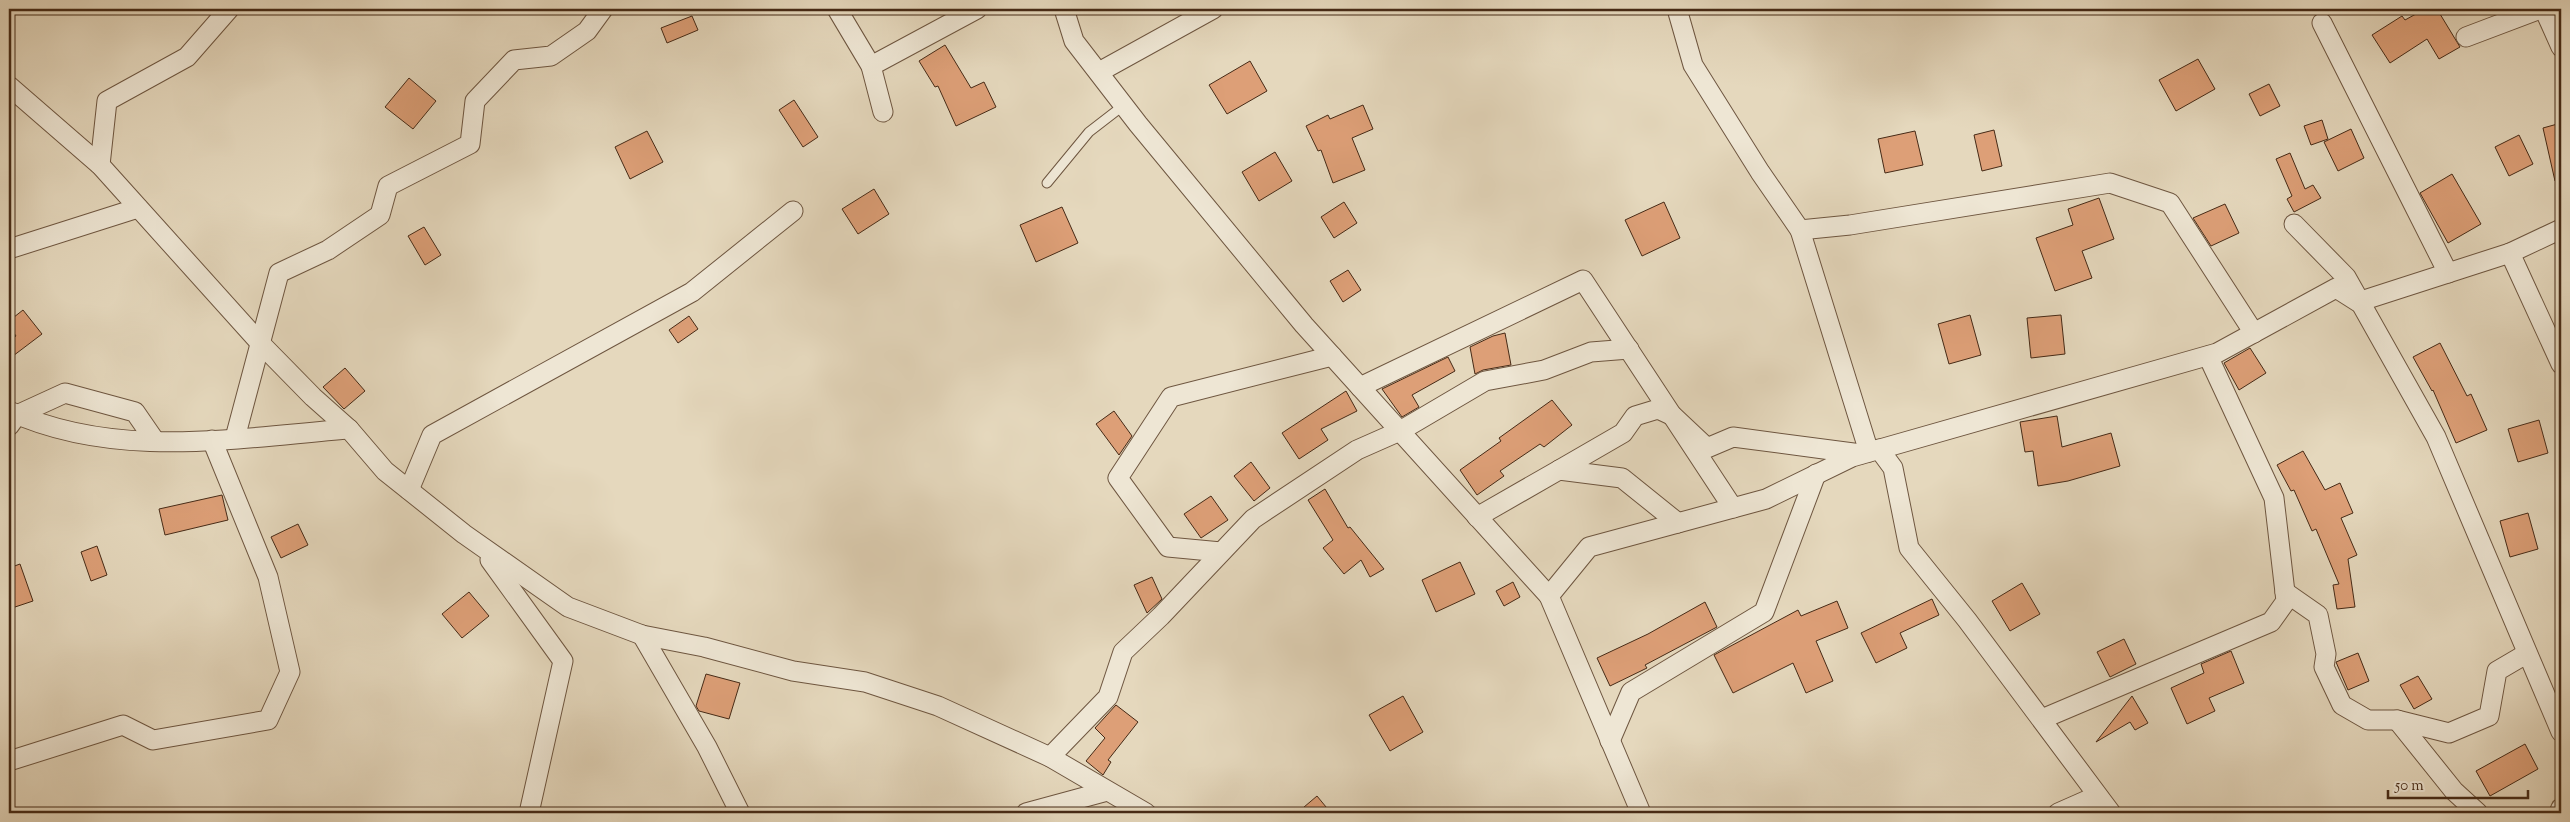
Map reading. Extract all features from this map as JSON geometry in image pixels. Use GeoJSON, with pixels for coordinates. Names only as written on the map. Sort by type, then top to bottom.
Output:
{"type":"FeatureCollection","features":[{"type":"Feature","properties":{"kind":"street"},"geometry":{"type":"LineString","coordinates":[[100,165],[107,101],[187,57],[229,9]]}},
{"type":"Feature","properties":{"kind":"street"},"geometry":{"type":"LineString","coordinates":[[235,438],[279,273],[328,250],[380,215],[388,186],[470,144],[475,101],[514,60],[550,56],[587,31],[603,9]]}},
{"type":"Feature","properties":{"kind":"street"},"geometry":{"type":"LineString","coordinates":[[837,9],[871,66],[883,112]]}},
{"type":"Feature","properties":{"kind":"street"},"geometry":{"type":"LineString","coordinates":[[871,66],[978,9]]}},
{"type":"Feature","properties":{"kind":"street"},"geometry":{"type":"LineString","coordinates":[[1064,9],[1074,40],[1124,105],[1332,356],[1549,596],[1641,813]]}},
{"type":"Feature","properties":{"kind":"street"},"geometry":{"type":"LineString","coordinates":[[1099,72],[1213,9]]}},
{"type":"Feature","properties":{"kind":"street"},"geometry":{"type":"LineString","coordinates":[[1677,9],[1693,65],[1760,172],[1800,230],[1870,452]]}},
{"type":"Feature","properties":{"kind":"street"},"geometry":{"type":"LineString","coordinates":[[2466,37],[2540,9]]}},
{"type":"Feature","properties":{"kind":"street"},"geometry":{"type":"LineString","coordinates":[[2544,9],[2561,47]]}},
{"type":"Feature","properties":{"kind":"street"},"geometry":{"type":"LineString","coordinates":[[2322,22],[2448,273]]}},
{"type":"Feature","properties":{"kind":"street"},"geometry":{"type":"LineString","coordinates":[[9,86],[100,165],[261,344],[313,397],[349,429],[385,471],[481,547],[568,607],[642,635],[704,647],[793,671],[865,682],[938,706],[1050,757],[1146,813]]}},
{"type":"Feature","properties":{"kind":"street"},"geometry":{"type":"LineString","coordinates":[[1800,230],[1850,225],[2110,183],[2170,203],[2254,333]]}},
{"type":"Feature","properties":{"kind":"street"},"geometry":{"type":"LineString","coordinates":[[9,249],[138,208]]}},
{"type":"Feature","properties":{"kind":"street"},"geometry":{"type":"LineString","coordinates":[[409,490],[432,435],[692,292],[793,212]]}},
{"type":"Feature","properties":{"kind":"street"},"geometry":{"type":"LineString","coordinates":[[2294,224],[2346,277],[2358,302],[2436,436],[2526,654],[2561,732]]}},
{"type":"Feature","properties":{"kind":"street"},"geometry":{"type":"LineString","coordinates":[[2358,302],[2510,253],[2561,229]]}},
{"type":"Feature","properties":{"kind":"street"},"geometry":{"type":"LineString","coordinates":[[2510,253],[2561,364]]}},
{"type":"Feature","properties":{"kind":"street"},"geometry":{"type":"LineString","coordinates":[[1360,387],[1583,280],[1733,508]]}},
{"type":"Feature","properties":{"kind":"street"},"geometry":{"type":"LineString","coordinates":[[1549,596],[1589,547],[1766,499],[1816,474],[1870,452],[2208,356],[2336,288],[2358,302]]}},
{"type":"Feature","properties":{"kind":"street"},"geometry":{"type":"LineString","coordinates":[[1050,757],[1108,697],[1123,652],[1161,616],[1253,519],[1357,450],[1400,431],[1485,381],[1544,370],[1590,352],[1629,349]]}},
{"type":"Feature","properties":{"kind":"street"},"geometry":{"type":"LineString","coordinates":[[1221,552],[1168,547],[1118,478],[1171,398],[1332,356]]}},
{"type":"Feature","properties":{"kind":"street"},"geometry":{"type":"LineString","coordinates":[[2042,719],[2271,622],[2286,601],[2274,498],[2208,356]]}},
{"type":"Feature","properties":{"kind":"street"},"geometry":{"type":"LineString","coordinates":[[11,417],[65,393],[135,412],[155,442]]}},
{"type":"Feature","properties":{"kind":"street"},"geometry":{"type":"LineString","coordinates":[[1477,517],[1623,433],[1636,416],[1658,409],[1673,416],[1707,448],[1733,437],[1870,452],[1893,468],[1909,548],[1967,620],[2110,813]]}},
{"type":"Feature","properties":{"kind":"street"},"geometry":{"type":"LineString","coordinates":[[11,417],[30,420],[106,440],[155,442],[212,440],[349,429]]}},
{"type":"Feature","properties":{"kind":"street"},"geometry":{"type":"LineString","coordinates":[[9,761],[123,725],[153,740],[268,720],[290,672],[268,577],[212,440]]}},
{"type":"Feature","properties":{"kind":"street"},"geometry":{"type":"LineString","coordinates":[[1559,470],[1622,478],[1678,523]]}},
{"type":"Feature","properties":{"kind":"street"},"geometry":{"type":"LineString","coordinates":[[1610,741],[1631,692],[1764,612],[1816,474]]}},
{"type":"Feature","properties":{"kind":"street"},"geometry":{"type":"LineString","coordinates":[[481,547],[563,661],[529,813]]}},
{"type":"Feature","properties":{"kind":"street"},"geometry":{"type":"LineString","coordinates":[[2285,592],[2318,615],[2326,654],[2324,667],[2342,705],[2368,720],[2397,720],[2448,734],[2489,716],[2497,671],[2526,654]]}},
{"type":"Feature","properties":{"kind":"street"},"geometry":{"type":"LineString","coordinates":[[642,635],[707,747],[740,813]]}},
{"type":"Feature","properties":{"kind":"street"},"geometry":{"type":"LineString","coordinates":[[2397,720],[2454,791],[2478,813]]}},
{"type":"Feature","properties":{"kind":"street"},"geometry":{"type":"LineString","coordinates":[[1026,813],[1107,791]]}},
{"type":"Feature","properties":{"kind":"street"},"geometry":{"type":"LineString","coordinates":[[2058,813],[2092,798]]}},
{"type":"Feature","properties":{"kind":"street"},"geometry":{"type":"LineString","coordinates":[[2559,813],[2561,808]]}},
{"type":"Feature","properties":{"kind":"lane"},"geometry":{"type":"LineString","coordinates":[[1047,183],[1089,132],[1124,105]]}},
{"type":"Feature","properties":{"kind":"building"},"geometry":{"type":"Polygon","coordinates":[[[2425,9],[2437,9],[2460,47],[2439,59],[2427,39],[2390,63],[2372,35],[2402,16],[2405,20],[2425,9]]]}},
{"type":"Feature","properties":{"kind":"building"},"geometry":{"type":"Polygon","coordinates":[[[692,16],[698,30],[667,43],[661,28],[692,16]]]}},
{"type":"Feature","properties":{"kind":"building"},"geometry":{"type":"Polygon","coordinates":[[[945,45],[971,88],[984,82],[996,107],[956,126],[938,86],[935,87],[919,61],[945,45]]]}},
{"type":"Feature","properties":{"kind":"building"},"geometry":{"type":"Polygon","coordinates":[[[2198,59],[2215,89],[2176,111],[2159,80],[2198,59]]]}},
{"type":"Feature","properties":{"kind":"building"},"geometry":{"type":"Polygon","coordinates":[[[1250,61],[1267,91],[1227,114],[1209,85],[1250,61]]]}},
{"type":"Feature","properties":{"kind":"building"},"geometry":{"type":"Polygon","coordinates":[[[409,78],[436,101],[413,129],[385,107],[409,78]]]}},
{"type":"Feature","properties":{"kind":"building"},"geometry":{"type":"Polygon","coordinates":[[[2269,84],[2280,106],[2260,116],[2249,94],[2269,84]]]}},
{"type":"Feature","properties":{"kind":"building"},"geometry":{"type":"Polygon","coordinates":[[[794,100],[818,137],[803,147],[779,110],[794,100]]]}},
{"type":"Feature","properties":{"kind":"building"},"geometry":{"type":"Polygon","coordinates":[[[1363,105],[1373,129],[1352,138],[1365,170],[1333,183],[1321,150],[1318,151],[1306,126],[1328,115],[1330,119],[1363,105]]]}},
{"type":"Feature","properties":{"kind":"building"},"geometry":{"type":"Polygon","coordinates":[[[2322,120],[2328,139],[2311,145],[2304,126],[2322,120]]]}},
{"type":"Feature","properties":{"kind":"building"},"geometry":{"type":"Polygon","coordinates":[[[2561,123],[2561,181],[2555,181],[2543,128],[2561,123]]]}},
{"type":"Feature","properties":{"kind":"building"},"geometry":{"type":"Polygon","coordinates":[[[2351,129],[2364,158],[2338,171],[2324,142],[2351,129]]]}},
{"type":"Feature","properties":{"kind":"building"},"geometry":{"type":"Polygon","coordinates":[[[1994,130],[2002,166],[1982,171],[1974,135],[1994,130]]]}},
{"type":"Feature","properties":{"kind":"building"},"geometry":{"type":"Polygon","coordinates":[[[647,131],[663,162],[630,179],[615,147],[647,131]]]}},
{"type":"Feature","properties":{"kind":"building"},"geometry":{"type":"Polygon","coordinates":[[[1915,131],[1923,165],[1885,173],[1878,139],[1915,131]]]}},
{"type":"Feature","properties":{"kind":"building"},"geometry":{"type":"Polygon","coordinates":[[[2519,135],[2533,164],[2509,176],[2495,147],[2519,135]]]}},
{"type":"Feature","properties":{"kind":"building"},"geometry":{"type":"Polygon","coordinates":[[[1275,152],[1292,181],[1259,201],[1242,172],[1275,152]]]}},
{"type":"Feature","properties":{"kind":"building"},"geometry":{"type":"Polygon","coordinates":[[[2290,153],[2305,189],[2313,185],[2321,198],[2294,212],[2287,199],[2292,196],[2276,159],[2290,153]]]}},
{"type":"Feature","properties":{"kind":"building"},"geometry":{"type":"Polygon","coordinates":[[[2452,174],[2481,224],[2448,243],[2420,193],[2452,174]]]}},
{"type":"Feature","properties":{"kind":"building"},"geometry":{"type":"Polygon","coordinates":[[[874,189],[889,214],[858,234],[842,209],[874,189]]]}},
{"type":"Feature","properties":{"kind":"building"},"geometry":{"type":"Polygon","coordinates":[[[2099,198],[2114,239],[2082,251],[2092,278],[2055,291],[2036,238],[2073,225],[2068,209],[2099,198]]]}},
{"type":"Feature","properties":{"kind":"building"},"geometry":{"type":"Polygon","coordinates":[[[1344,202],[1357,223],[1334,238],[1321,217],[1344,202]]]}},
{"type":"Feature","properties":{"kind":"building"},"geometry":{"type":"Polygon","coordinates":[[[1664,202],[1680,238],[1642,256],[1625,220],[1664,202]]]}},
{"type":"Feature","properties":{"kind":"building"},"geometry":{"type":"Polygon","coordinates":[[[2225,204],[2239,233],[2211,246],[2193,218],[2225,204]]]}},
{"type":"Feature","properties":{"kind":"building"},"geometry":{"type":"Polygon","coordinates":[[[1062,207],[1078,243],[1036,262],[1020,225],[1062,207]]]}},
{"type":"Feature","properties":{"kind":"building"},"geometry":{"type":"Polygon","coordinates":[[[424,227],[441,255],[425,265],[408,236],[424,227]]]}},
{"type":"Feature","properties":{"kind":"building"},"geometry":{"type":"Polygon","coordinates":[[[1348,270],[1361,290],[1343,302],[1330,281],[1348,270]]]}},
{"type":"Feature","properties":{"kind":"building"},"geometry":{"type":"Polygon","coordinates":[[[23,310],[42,334],[9,359],[9,341],[16,336],[9,326],[9,321],[23,310]]]}},
{"type":"Feature","properties":{"kind":"building"},"geometry":{"type":"Polygon","coordinates":[[[1970,315],[1981,355],[1949,364],[1938,324],[1970,315]]]}},
{"type":"Feature","properties":{"kind":"building"},"geometry":{"type":"Polygon","coordinates":[[[2061,315],[2065,354],[2031,358],[2027,318],[2061,315]]]}},
{"type":"Feature","properties":{"kind":"building"},"geometry":{"type":"Polygon","coordinates":[[[689,316],[698,329],[678,343],[669,330],[689,316]]]}},
{"type":"Feature","properties":{"kind":"building"},"geometry":{"type":"Polygon","coordinates":[[[1505,333],[1511,365],[1483,370],[1475,374],[1470,347],[1493,336],[1505,333]]]}},
{"type":"Feature","properties":{"kind":"building"},"geometry":{"type":"Polygon","coordinates":[[[2440,343],[2467,396],[2471,394],[2487,430],[2456,443],[2433,390],[2413,357],[2440,343]]]}},
{"type":"Feature","properties":{"kind":"building"},"geometry":{"type":"Polygon","coordinates":[[[2250,348],[2266,373],[2239,390],[2224,363],[2250,348]]]}},
{"type":"Feature","properties":{"kind":"building"},"geometry":{"type":"Polygon","coordinates":[[[1448,357],[1455,371],[1412,395],[1419,407],[1402,417],[1382,389],[1448,357]]]}},
{"type":"Feature","properties":{"kind":"building"},"geometry":{"type":"Polygon","coordinates":[[[345,368],[365,391],[344,409],[323,387],[345,368]]]}},
{"type":"Feature","properties":{"kind":"building"},"geometry":{"type":"Polygon","coordinates":[[[1346,391],[1357,411],[1321,429],[1328,440],[1299,459],[1282,433],[1346,391]]]}},
{"type":"Feature","properties":{"kind":"building"},"geometry":{"type":"Polygon","coordinates":[[[1552,400],[1572,425],[1544,447],[1540,444],[1500,471],[1504,476],[1477,495],[1460,470],[1501,441],[1499,438],[1552,400]]]}},
{"type":"Feature","properties":{"kind":"building"},"geometry":{"type":"Polygon","coordinates":[[[1114,411],[1132,436],[1119,455],[1096,424],[1114,411]]]}},
{"type":"Feature","properties":{"kind":"building"},"geometry":{"type":"Polygon","coordinates":[[[2057,416],[2062,447],[2111,433],[2120,466],[2068,481],[2038,486],[2033,451],[2025,452],[2020,422],[2057,416]]]}},
{"type":"Feature","properties":{"kind":"building"},"geometry":{"type":"Polygon","coordinates":[[[2539,420],[2548,453],[2518,462],[2508,429],[2539,420]]]}},
{"type":"Feature","properties":{"kind":"building"},"geometry":{"type":"Polygon","coordinates":[[[2303,451],[2325,490],[2340,483],[2353,513],[2341,518],[2357,555],[2348,559],[2355,607],[2337,609],[2333,585],[2339,584],[2316,529],[2312,531],[2294,490],[2291,491],[2277,465],[2303,451]]]}},
{"type":"Feature","properties":{"kind":"building"},"geometry":{"type":"Polygon","coordinates":[[[1251,462],[1270,488],[1254,501],[1234,476],[1251,462]]]}},
{"type":"Feature","properties":{"kind":"building"},"geometry":{"type":"Polygon","coordinates":[[[1325,489],[1348,528],[1350,527],[1384,569],[1370,577],[1361,560],[1344,574],[1323,548],[1333,540],[1308,500],[1325,489]]]}},
{"type":"Feature","properties":{"kind":"building"},"geometry":{"type":"Polygon","coordinates":[[[222,495],[228,520],[165,535],[159,509],[222,495]]]}},
{"type":"Feature","properties":{"kind":"building"},"geometry":{"type":"Polygon","coordinates":[[[1211,496],[1228,520],[1201,538],[1184,514],[1211,496]]]}},
{"type":"Feature","properties":{"kind":"building"},"geometry":{"type":"Polygon","coordinates":[[[2528,513],[2538,549],[2510,557],[2500,521],[2528,513]]]}},
{"type":"Feature","properties":{"kind":"building"},"geometry":{"type":"Polygon","coordinates":[[[298,524],[308,545],[281,558],[271,537],[298,524]]]}},
{"type":"Feature","properties":{"kind":"building"},"geometry":{"type":"Polygon","coordinates":[[[97,546],[107,575],[91,581],[81,552],[97,546]]]}},
{"type":"Feature","properties":{"kind":"building"},"geometry":{"type":"Polygon","coordinates":[[[1460,562],[1475,594],[1436,612],[1422,580],[1460,562]]]}},
{"type":"Feature","properties":{"kind":"building"},"geometry":{"type":"Polygon","coordinates":[[[20,564],[33,601],[9,609],[9,568],[20,564]]]}},
{"type":"Feature","properties":{"kind":"building"},"geometry":{"type":"Polygon","coordinates":[[[1152,577],[1162,599],[1147,613],[1134,585],[1152,577]]]}},
{"type":"Feature","properties":{"kind":"building"},"geometry":{"type":"Polygon","coordinates":[[[1513,582],[1520,597],[1504,606],[1496,591],[1513,582]]]}},
{"type":"Feature","properties":{"kind":"building"},"geometry":{"type":"Polygon","coordinates":[[[2022,583],[2040,614],[2010,631],[1992,601],[2022,583]]]}},
{"type":"Feature","properties":{"kind":"building"},"geometry":{"type":"Polygon","coordinates":[[[469,592],[489,616],[462,638],[442,614],[469,592]]]}},
{"type":"Feature","properties":{"kind":"building"},"geometry":{"type":"Polygon","coordinates":[[[1932,599],[1939,615],[1900,633],[1907,648],[1876,663],[1861,633],[1932,599]]]}},
{"type":"Feature","properties":{"kind":"building"},"geometry":{"type":"Polygon","coordinates":[[[1837,601],[1848,628],[1816,641],[1833,681],[1806,693],[1793,663],[1733,693],[1714,655],[1798,610],[1801,616],[1837,601]]]}},
{"type":"Feature","properties":{"kind":"building"},"geometry":{"type":"Polygon","coordinates":[[[1705,602],[1717,627],[1645,665],[1647,668],[1610,686],[1597,658],[1648,634],[1705,602]]]}},
{"type":"Feature","properties":{"kind":"building"},"geometry":{"type":"Polygon","coordinates":[[[2124,639],[2136,664],[2110,677],[2097,652],[2124,639]]]}},
{"type":"Feature","properties":{"kind":"building"},"geometry":{"type":"Polygon","coordinates":[[[2231,651],[2244,683],[2209,698],[2215,711],[2187,724],[2171,688],[2204,673],[2201,664],[2231,651]]]}},
{"type":"Feature","properties":{"kind":"building"},"geometry":{"type":"Polygon","coordinates":[[[2358,653],[2369,681],[2348,690],[2336,662],[2358,653]]]}},
{"type":"Feature","properties":{"kind":"building"},"geometry":{"type":"Polygon","coordinates":[[[706,674],[740,683],[729,719],[699,711],[696,706],[706,674]]]}},
{"type":"Feature","properties":{"kind":"building"},"geometry":{"type":"Polygon","coordinates":[[[2418,676],[2432,699],[2414,709],[2400,685],[2418,676]]]}},
{"type":"Feature","properties":{"kind":"building"},"geometry":{"type":"Polygon","coordinates":[[[1403,696],[1423,732],[1390,751],[1369,715],[1403,696]]]}},
{"type":"Feature","properties":{"kind":"building"},"geometry":{"type":"Polygon","coordinates":[[[2132,696],[2148,723],[2135,730],[2130,722],[2096,742],[2132,696]]]}},
{"type":"Feature","properties":{"kind":"building"},"geometry":{"type":"Polygon","coordinates":[[[1116,705],[1138,722],[1108,760],[1111,762],[1103,775],[1086,761],[1105,738],[1095,728],[1116,705]]]}},
{"type":"Feature","properties":{"kind":"building"},"geometry":{"type":"Polygon","coordinates":[[[2525,744],[2538,769],[2490,796],[2476,771],[2525,744]]]}},
{"type":"Feature","properties":{"kind":"building"},"geometry":{"type":"Polygon","coordinates":[[[1317,796],[1331,813],[1297,813],[1317,796]]]}}]}
